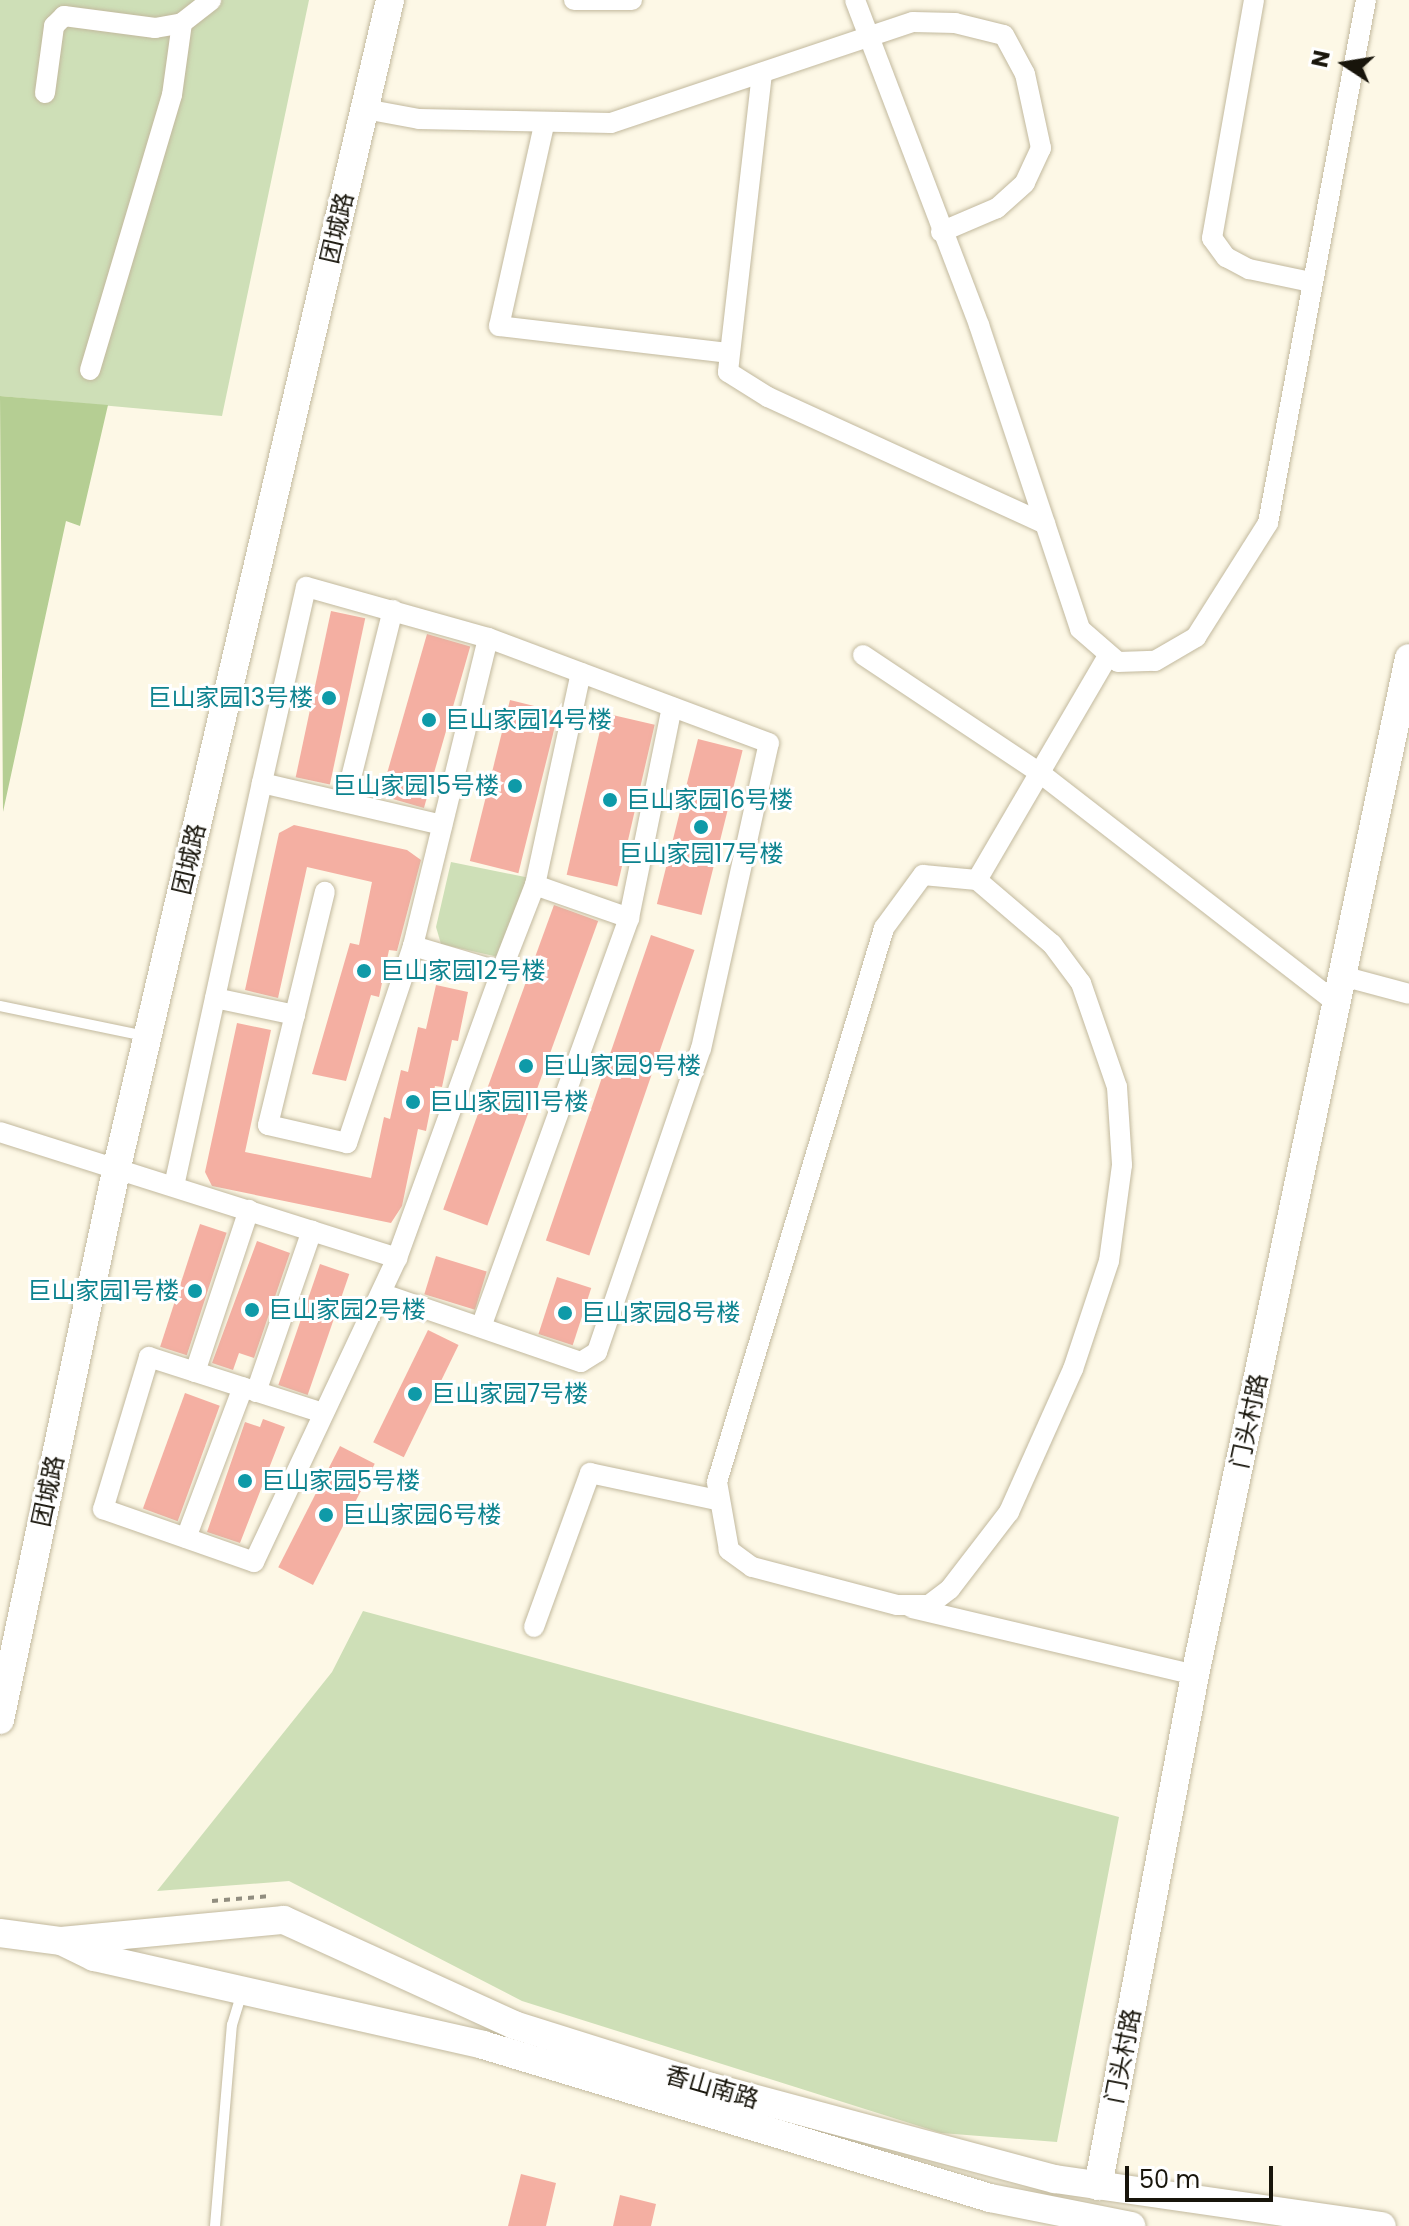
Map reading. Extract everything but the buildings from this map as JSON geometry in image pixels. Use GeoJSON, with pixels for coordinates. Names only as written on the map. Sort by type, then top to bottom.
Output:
{"type":"FeatureCollection","features":[{"type":"Feature","properties":{"kind":"street"},"geometry":{"type":"LineString","coordinates":[[45,93],[54,26],[64,16],[155,28],[182,23],[211,0]]}},
{"type":"Feature","properties":{"kind":"street","name":"团城路"},"geometry":{"type":"LineString","coordinates":[[0,1720],[116,1171],[390,0]]}},
{"type":"Feature","properties":{"kind":"street"},"geometry":{"type":"LineString","coordinates":[[574,0],[632,0]]}},
{"type":"Feature","properties":{"kind":"street"},"geometry":{"type":"LineString","coordinates":[[855,0],[941,232],[1080,629],[1108,656],[1155,661],[1196,637],[1238,578],[1268,523],[1366,0]]}},
{"type":"Feature","properties":{"kind":"street"},"geometry":{"type":"LineString","coordinates":[[1254,0],[1212,238],[1226,257],[1249,269],[1311,282]]}},
{"type":"Feature","properties":{"kind":"street"},"geometry":{"type":"LineString","coordinates":[[365,109],[544,125],[611,123],[913,22],[955,23],[1004,35],[1025,74],[1041,148],[1025,183],[997,208],[941,232]]}},
{"type":"Feature","properties":{"kind":"street"},"geometry":{"type":"LineString","coordinates":[[90,370],[172,95],[182,23]]}},
{"type":"Feature","properties":{"kind":"street"},"geometry":{"type":"LineString","coordinates":[[762,73],[728,372],[768,397],[1045,524]]}},
{"type":"Feature","properties":{"kind":"street"},"geometry":{"type":"LineString","coordinates":[[544,125],[499,326],[728,353]]}},
{"type":"Feature","properties":{"kind":"street"},"geometry":{"type":"LineString","coordinates":[[174,1186],[306,587],[488,638],[769,743],[701,1049],[597,1352],[581,1362],[383,1294]]}},
{"type":"Feature","properties":{"kind":"street"},"geometry":{"type":"LineString","coordinates":[[345,802],[393,610]]}},
{"type":"Feature","properties":{"kind":"street"},"geometry":{"type":"LineString","coordinates":[[325,892],[268,1125],[347,1143],[413,946],[488,638]]}},
{"type":"Feature","properties":{"kind":"street"},"geometry":{"type":"LineString","coordinates":[[863,655],[1040,773],[1339,989],[1409,994]]}},
{"type":"Feature","properties":{"kind":"street"},"geometry":{"type":"LineString","coordinates":[[977,880],[1108,656]]}},
{"type":"Feature","properties":{"kind":"street","name":"门头村路"},"geometry":{"type":"LineString","coordinates":[[1098,2186],[1195,1675],[1409,658]]}},
{"type":"Feature","properties":{"kind":"street"},"geometry":{"type":"LineString","coordinates":[[323,1413],[149,1357],[103,1509],[254,1562],[323,1413],[383,1294],[535,885],[581,673]]}},
{"type":"Feature","properties":{"kind":"street"},"geometry":{"type":"LineString","coordinates":[[481,1327],[629,918],[672,707]]}},
{"type":"Feature","properties":{"kind":"street"},"geometry":{"type":"LineString","coordinates":[[262,783],[442,825]]}},
{"type":"Feature","properties":{"kind":"street"},"geometry":{"type":"LineString","coordinates":[[897,1605],[929,1605],[950,1589],[1015,1500],[1073,1369],[1109,1261],[1122,1165],[1117,1087],[1081,983],[1052,944],[977,880],[923,875],[884,928],[717,1482],[717,1500],[729,1550],[752,1567],[897,1605],[1195,1675]]}},
{"type":"Feature","properties":{"kind":"street"},"geometry":{"type":"LineString","coordinates":[[535,885],[629,918]]}},
{"type":"Feature","properties":{"kind":"street"},"geometry":{"type":"LineString","coordinates":[[413,946],[501,972]]}},
{"type":"Feature","properties":{"kind":"street"},"geometry":{"type":"LineString","coordinates":[[215,998],[295,1015]]}},
{"type":"Feature","properties":{"kind":"street"},"geometry":{"type":"LineString","coordinates":[[0,1132],[397,1258]]}},
{"type":"Feature","properties":{"kind":"street"},"geometry":{"type":"LineString","coordinates":[[195,1372],[249,1210]]}},
{"type":"Feature","properties":{"kind":"street"},"geometry":{"type":"LineString","coordinates":[[186,1538],[312,1230]]}},
{"type":"Feature","properties":{"kind":"street"},"geometry":{"type":"LineString","coordinates":[[534,1627],[590,1473],[717,1500]]}},
{"type":"Feature","properties":{"kind":"street","name":"香山南路"},"geometry":{"type":"LineString","coordinates":[[0,1933],[61,1941],[248,1918],[284,1920],[514,2025],[599,2055],[1098,2186],[1382,2226]]}},
{"type":"Feature","properties":{"kind":"street","name":"香山南路"},"geometry":{"type":"LineString","coordinates":[[61,1941],[94,1957],[483,2045],[990,2198],[1131,2226]]}},
{"type":"Feature","properties":{"kind":"lane"},"geometry":{"type":"LineString","coordinates":[[0,1006],[147,1036]]}},
{"type":"Feature","properties":{"kind":"lane"},"geometry":{"type":"LineString","coordinates":[[215,2226],[232,2025],[243,1990]]}},
{"type":"Feature","properties":{"kind":"green space"},"geometry":{"type":"Polygon","coordinates":[[[0,0],[309,0],[222,416],[0,396],[0,0]]]}},
{"type":"Feature","properties":{"kind":"green space"},"geometry":{"type":"Polygon","coordinates":[[[0,396],[108,405],[80,526],[66,521],[3,812],[0,396]]]}},
{"type":"Feature","properties":{"kind":"green space"},"geometry":{"type":"Polygon","coordinates":[[[451,862],[530,878],[507,959],[441,944],[436,927],[451,862]]]}},
{"type":"Feature","properties":{"kind":"green space"},"geometry":{"type":"Polygon","coordinates":[[[363,1611],[1119,1817],[1057,2142],[941,2133],[522,2001],[289,1881],[157,1891],[332,1672],[363,1611]]]}},
{"type":"Feature","properties":{"kind":"place","name":"巨山家园13号楼"},"geometry":{"type":"Point","coordinates":[329,698]}},
{"type":"Feature","properties":{"kind":"place","name":"巨山家园14号楼"},"geometry":{"type":"Point","coordinates":[429,720]}},
{"type":"Feature","properties":{"kind":"place","name":"巨山家园15号楼"},"geometry":{"type":"Point","coordinates":[515,786]}},
{"type":"Feature","properties":{"kind":"place","name":"巨山家园16号楼"},"geometry":{"type":"Point","coordinates":[610,800]}},
{"type":"Feature","properties":{"kind":"place","name":"巨山家园17号楼"},"geometry":{"type":"Point","coordinates":[701,827]}},
{"type":"Feature","properties":{"kind":"place","name":"巨山家园12号楼"},"geometry":{"type":"Point","coordinates":[364,971]}},
{"type":"Feature","properties":{"kind":"place","name":"巨山家园9号楼"},"geometry":{"type":"Point","coordinates":[526,1066]}},
{"type":"Feature","properties":{"kind":"place","name":"巨山家园11号楼"},"geometry":{"type":"Point","coordinates":[413,1102]}},
{"type":"Feature","properties":{"kind":"place","name":"巨山家园1号楼"},"geometry":{"type":"Point","coordinates":[195,1291]}},
{"type":"Feature","properties":{"kind":"place","name":"巨山家园2号楼"},"geometry":{"type":"Point","coordinates":[252,1310]}},
{"type":"Feature","properties":{"kind":"place","name":"巨山家园8号楼"},"geometry":{"type":"Point","coordinates":[565,1313]}},
{"type":"Feature","properties":{"kind":"place","name":"巨山家园7号楼"},"geometry":{"type":"Point","coordinates":[415,1394]}},
{"type":"Feature","properties":{"kind":"place","name":"巨山家园5号楼"},"geometry":{"type":"Point","coordinates":[245,1481]}},
{"type":"Feature","properties":{"kind":"place","name":"巨山家园6号楼"},"geometry":{"type":"Point","coordinates":[326,1515]}}]}
